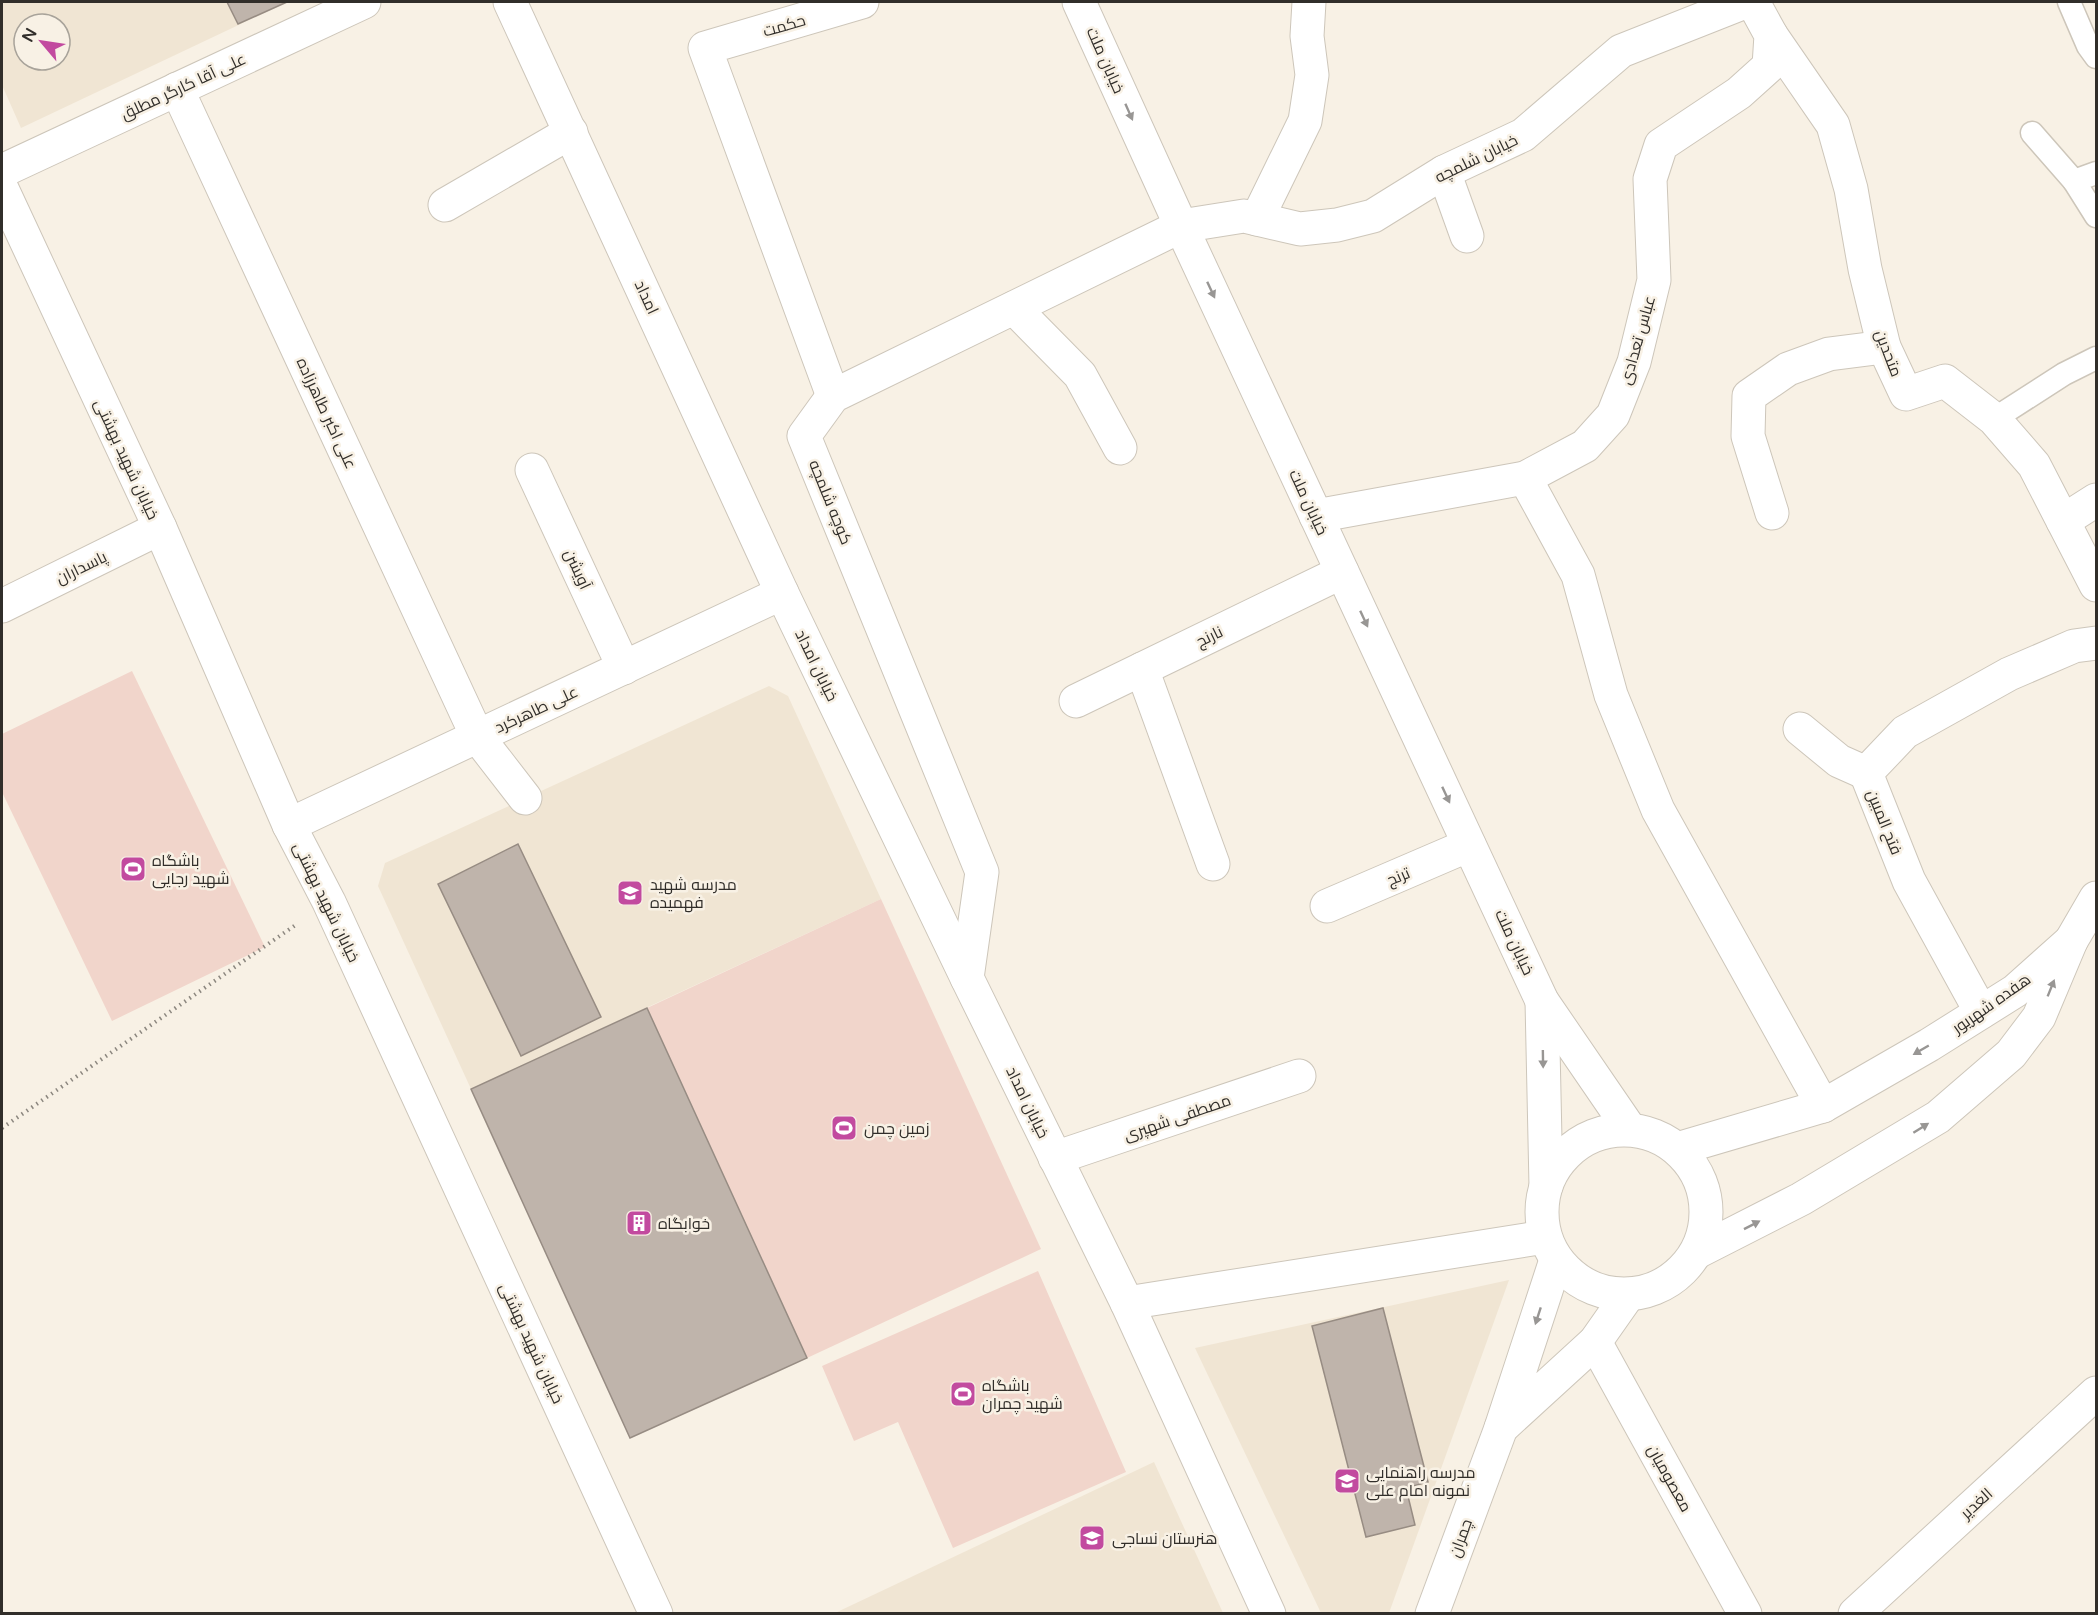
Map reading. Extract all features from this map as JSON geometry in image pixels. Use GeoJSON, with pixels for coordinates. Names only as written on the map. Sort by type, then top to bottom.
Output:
{"type":"FeatureCollection","features":[{"type":"Feature","properties":{"kind":"street","name":"علی آقا کارگر مطلق"},"geometry":{"type":"LineString","coordinates":[[2,171],[364,2]]}},
{"type":"Feature","properties":{"kind":"street","name":"امداد"},"geometry":{"type":"LineString","coordinates":[[510,2],[783,593]]}},
{"type":"Feature","properties":{"kind":"street","name":"حکمت"},"geometry":{"type":"LineString","coordinates":[[833,396],[705,48],[862,2]]}},
{"type":"Feature","properties":{"kind":"street","name":"خیابان ملت"},"geometry":{"type":"LineString","coordinates":[[1079,2],[1542,1001]]}},
{"type":"Feature","properties":{"kind":"street"},"geometry":{"type":"LineString","coordinates":[[1257,219],[1305,121],[1312,75],[1307,36],[1309,2]]}},
{"type":"Feature","properties":{"kind":"street"},"geometry":{"type":"LineString","coordinates":[[1734,4],[1771,35]]}},
{"type":"Feature","properties":{"kind":"street","name":"خیابان شلمچه"},"geometry":{"type":"LineString","coordinates":[[1181,226],[1244,216],[1300,230],[1336,225],[1373,216],[1444,172],[1523,135],[1621,51],[1734,4]]}},
{"type":"Feature","properties":{"kind":"street","name":"متحدین"},"geometry":{"type":"LineString","coordinates":[[1771,35],[1833,125],[1851,189],[1865,269],[1884,347],[1906,394],[1945,381],[1994,419],[2034,465],[2097,585]]}},
{"type":"Feature","properties":{"kind":"street","name":"عباس تعدادی"},"geometry":{"type":"LineString","coordinates":[[1316,516],[1526,478],[1585,446],[1613,415],[1634,362],[1654,280],[1650,179],[1661,145],[1739,93],[1769,66],[1771,35]]}},
{"type":"Feature","properties":{"kind":"street","name":"علی اکبر طاهرزاده"},"geometry":{"type":"LineString","coordinates":[[177,90],[477,736],[525,798]]}},
{"type":"Feature","properties":{"kind":"street"},"geometry":{"type":"LineString","coordinates":[[446,205],[571,132]]}},
{"type":"Feature","properties":{"kind":"street"},"geometry":{"type":"LineString","coordinates":[[1444,172],[1467,236]]}},
{"type":"Feature","properties":{"kind":"street","name":"خیابان شهید بهشتی"},"geometry":{"type":"LineString","coordinates":[[2,189],[160,528],[289,825],[329,902],[656,1614]]}},
{"type":"Feature","properties":{"kind":"street","name":"کوچه شلمچه"},"geometry":{"type":"LineString","coordinates":[[967,978],[982,872],[804,436],[833,396],[1181,226]]}},
{"type":"Feature","properties":{"kind":"street"},"geometry":{"type":"LineString","coordinates":[[1014,308],[1080,375],[1120,448]]}},
{"type":"Feature","properties":{"kind":"street"},"geometry":{"type":"LineString","coordinates":[[1773,513],[1749,436],[1749,396],[1788,369],[1829,354],[1884,347]]}},
{"type":"Feature","properties":{"kind":"street","name":"آویشن"},"geometry":{"type":"LineString","coordinates":[[532,470],[624,668]]}},
{"type":"Feature","properties":{"kind":"street"},"geometry":{"type":"LineString","coordinates":[[1526,478],[1578,575],[1611,695],[1658,810],[1824,1106]]}},
{"type":"Feature","properties":{"kind":"street"},"geometry":{"type":"LineString","coordinates":[[2063,521],[2097,500]]}},
{"type":"Feature","properties":{"kind":"street","name":"پاسداران"},"geometry":{"type":"LineString","coordinates":[[2,606],[160,528]]}},
{"type":"Feature","properties":{"kind":"street","name":"نارنج"},"geometry":{"type":"LineString","coordinates":[[1076,701],[1342,572]]}},
{"type":"Feature","properties":{"kind":"street","name":"علی طاهرکرد"},"geometry":{"type":"LineString","coordinates":[[289,825],[783,593]]}},
{"type":"Feature","properties":{"kind":"street","name":"خیابان امداد"},"geometry":{"type":"LineString","coordinates":[[783,593],[967,978],[1127,1303],[1269,1614]]}},
{"type":"Feature","properties":{"kind":"street","name":"فتح المبین"},"geometry":{"type":"LineString","coordinates":[[1981,1012],[1909,880],[1866,773],[1905,732],[2009,674],[2074,646],[2097,643]]}},
{"type":"Feature","properties":{"kind":"street"},"geometry":{"type":"LineString","coordinates":[[1142,669],[1213,864]]}},
{"type":"Feature","properties":{"kind":"street"},"geometry":{"type":"LineString","coordinates":[[1800,729],[1839,762],[1866,773]]}},
{"type":"Feature","properties":{"kind":"street","name":"ترنج"},"geometry":{"type":"LineString","coordinates":[[1327,906],[1469,845]]}},
{"type":"Feature","properties":{"kind":"street"},"geometry":{"type":"LineString","coordinates":[[2071,940],[2097,898]]}},
{"type":"Feature","properties":{"kind":"street","name":"هفده شهریور"},"geometry":{"type":"LineString","coordinates":[[1677,1149],[1824,1106],[1929,1045],[2015,991],[2071,940]]}},
{"type":"Feature","properties":{"kind":"street","name":"هفده شهریور"},"geometry":{"type":"LineString","coordinates":[[1700,1251],[1801,1200],[1938,1117],[2011,1054],[2039,1017],[2071,940]]}},
{"type":"Feature","properties":{"kind":"street"},"geometry":{"type":"LineString","coordinates":[[1542,1001],[1629,1128]]}},
{"type":"Feature","properties":{"kind":"street"},"geometry":{"type":"LineString","coordinates":[[1542,1001],[1546,1186],[1541,1211],[1551,1249],[1574,1279],[1600,1292],[1628,1295],[1655,1289],[1679,1274],[1700,1251],[1706,1225],[1705,1196],[1695,1170],[1677,1149],[1652,1134],[1629,1128],[1601,1133],[1578,1144],[1558,1162],[1546,1186]]}},
{"type":"Feature","properties":{"kind":"street","name":"مصطفی شهپری"},"geometry":{"type":"LineString","coordinates":[[1055,1158],[1299,1076]]}},
{"type":"Feature","properties":{"kind":"street"},"geometry":{"type":"LineString","coordinates":[[1127,1303],[1551,1249]]}},
{"type":"Feature","properties":{"kind":"street","name":"چمران"},"geometry":{"type":"LineString","coordinates":[[1432,1614],[1501,1428],[1551,1249]]}},
{"type":"Feature","properties":{"kind":"street"},"geometry":{"type":"LineString","coordinates":[[1501,1428],[1595,1342],[1628,1295]]}},
{"type":"Feature","properties":{"kind":"street","name":"معصومیان"},"geometry":{"type":"LineString","coordinates":[[1595,1342],[1745,1614]]}},
{"type":"Feature","properties":{"kind":"street","name":"الغدیر"},"geometry":{"type":"LineString","coordinates":[[1855,1614],[2097,1393]]}},
{"type":"Feature","properties":{"kind":"lane"},"geometry":{"type":"LineString","coordinates":[[2069,2],[2088,46],[2097,57]]}},
{"type":"Feature","properties":{"kind":"lane"},"geometry":{"type":"LineString","coordinates":[[2032,133],[2074,181],[2097,216]]}},
{"type":"Feature","properties":{"kind":"lane"},"geometry":{"type":"LineString","coordinates":[[2074,181],[2097,173]]}},
{"type":"Feature","properties":{"kind":"lane"},"geometry":{"type":"LineString","coordinates":[[1994,419],[2064,374],[2097,358]]}},
{"type":"Feature","properties":{"kind":"path"},"geometry":{"type":"LineString","coordinates":[[2,1128],[329,902]]}},
{"type":"Feature","properties":{"kind":"shaded area"},"geometry":{"type":"Polygon","coordinates":[[[2,2],[287,2],[21,128],[2,85],[2,2]]]}},
{"type":"Feature","properties":{"kind":"shaded area","name":"باشگاه شهید رجایی"},"geometry":{"type":"Polygon","coordinates":[[[132,671],[265,947],[112,1021],[2,792],[2,734],[132,671]]]}},
{"type":"Feature","properties":{"kind":"shaded area","name":"مدرسه شهید فهمیده"},"geometry":{"type":"Polygon","coordinates":[[[769,686],[788,696],[881,899],[471,1089],[378,886],[385,863],[769,686]]]}},
{"type":"Feature","properties":{"kind":"shaded area","name":"زمین چمن"},"geometry":{"type":"Polygon","coordinates":[[[881,899],[1041,1249],[807,1358],[647,1008],[881,899]]]}},
{"type":"Feature","properties":{"kind":"shaded area","name":"باشگاه شهید چمران"},"geometry":{"type":"Polygon","coordinates":[[[1038,1271],[1126,1472],[953,1548],[898,1422],[854,1441],[822,1366],[1038,1271]]]}},
{"type":"Feature","properties":{"kind":"shaded area","name":"مدرسه راهنمایی نمونه امام علی"},"geometry":{"type":"Polygon","coordinates":[[[1509,1280],[1389,1613],[1321,1613],[1195,1348],[1509,1280]]]}},
{"type":"Feature","properties":{"kind":"shaded area","name":"هنرستان نساجی"},"geometry":{"type":"Polygon","coordinates":[[[1154,1462],[1223,1613],[835,1613],[1154,1462]]]}},
{"type":"Feature","properties":{"kind":"building"},"geometry":{"type":"Polygon","coordinates":[[[227,2],[287,2],[238,24],[227,2]]]}},
{"type":"Feature","properties":{"kind":"building"},"geometry":{"type":"Polygon","coordinates":[[[518,844],[601,1017],[521,1056],[438,884],[518,844]]]}},
{"type":"Feature","properties":{"kind":"building","name":"خوابگاه"},"geometry":{"type":"Polygon","coordinates":[[[647,1008],[807,1358],[630,1438],[471,1089],[647,1008]]]}},
{"type":"Feature","properties":{"kind":"building"},"geometry":{"type":"Polygon","coordinates":[[[1383,1308],[1428,1482],[1406,1488],[1415,1525],[1366,1537],[1312,1326],[1383,1308]]]}},
{"type":"Feature","properties":{"kind":"place","name":"باشگاه شهید رجایی"},"geometry":{"type":"Point","coordinates":[133,869]}},
{"type":"Feature","properties":{"kind":"place","name":"مدرسه شهید فهمیده"},"geometry":{"type":"Point","coordinates":[630,893]}},
{"type":"Feature","properties":{"kind":"place","name":"زمین چمن"},"geometry":{"type":"Point","coordinates":[844,1128]}},
{"type":"Feature","properties":{"kind":"place","name":"خوابگاه"},"geometry":{"type":"Point","coordinates":[639,1223]}},
{"type":"Feature","properties":{"kind":"place","name":"باشگاه شهید چمران"},"geometry":{"type":"Point","coordinates":[963,1394]}},
{"type":"Feature","properties":{"kind":"place","name":"مدرسه راهنمایی نمونه امام علی"},"geometry":{"type":"Point","coordinates":[1347,1481]}},
{"type":"Feature","properties":{"kind":"place","name":"هنرستان نساجی"},"geometry":{"type":"Point","coordinates":[1092,1538]}}]}
